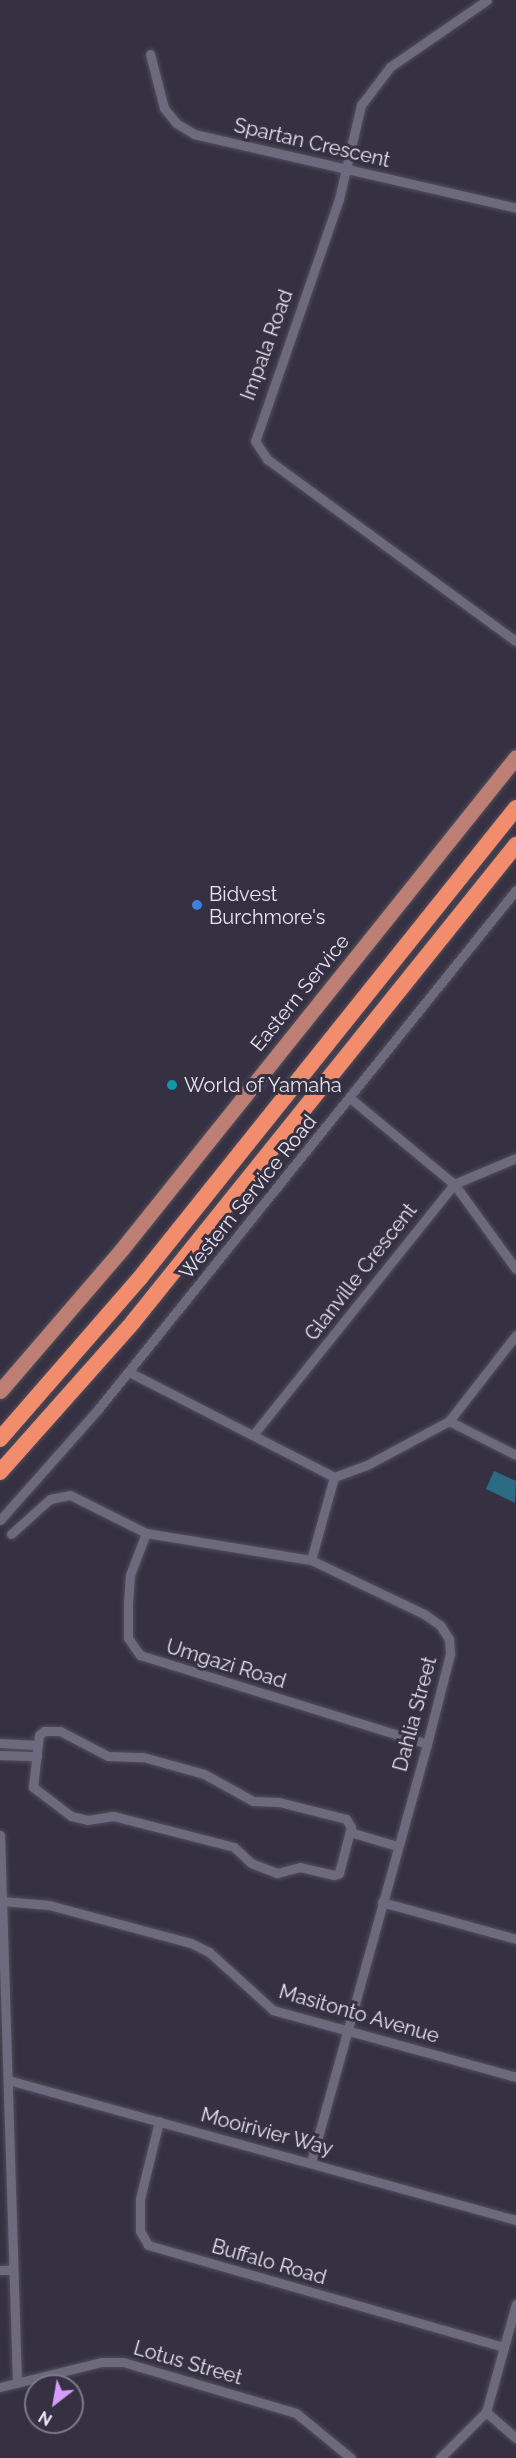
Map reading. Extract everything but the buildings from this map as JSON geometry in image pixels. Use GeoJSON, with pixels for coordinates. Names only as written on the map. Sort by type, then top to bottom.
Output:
{"type":"FeatureCollection","features":[{"type":"Feature","properties":{"kind":"highway"},"geometry":{"type":"LineString","coordinates":[[0,1439],[140,1278],[516,808]]}},
{"type":"Feature","properties":{"kind":"highway"},"geometry":{"type":"LineString","coordinates":[[0,1472],[132,1322],[516,845]]}},
{"type":"Feature","properties":{"kind":"main road","name":"Eastern Service"},"geometry":{"type":"LineString","coordinates":[[0,1391],[122,1249],[516,758]]}},
{"type":"Feature","properties":{"kind":"street","name":"Impala Road"},"geometry":{"type":"LineString","coordinates":[[487,0],[402,58],[377,80],[356,120],[348,170],[255,432],[256,445],[267,459],[516,641]]}},
{"type":"Feature","properties":{"kind":"street","name":"Spartan Crescent"},"geometry":{"type":"LineString","coordinates":[[150,54],[164,108],[183,128],[348,170],[516,208]]}},
{"type":"Feature","properties":{"kind":"street","name":"Western Service Road"},"geometry":{"type":"LineString","coordinates":[[0,1520],[129,1372],[516,890]]}},
{"type":"Feature","properties":{"kind":"street"},"geometry":{"type":"LineString","coordinates":[[350,1098],[454,1184],[516,1269]]}},
{"type":"Feature","properties":{"kind":"street","name":"Glanville Crescent"},"geometry":{"type":"LineString","coordinates":[[253,1435],[454,1184],[516,1158]]}},
{"type":"Feature","properties":{"kind":"street"},"geometry":{"type":"LineString","coordinates":[[129,1372],[334,1477],[368,1465],[450,1421],[516,1335]]}},
{"type":"Feature","properties":{"kind":"street"},"geometry":{"type":"LineString","coordinates":[[450,1421],[516,1455]]}},
{"type":"Feature","properties":{"kind":"street"},"geometry":{"type":"LineString","coordinates":[[311,1560],[334,1477]]}},
{"type":"Feature","properties":{"kind":"street","name":"Dahlia Street"},"geometry":{"type":"LineString","coordinates":[[11,1534],[50,1499],[66,1495],[146,1533],[311,1560],[424,1614],[446,1632],[450,1654],[311,2163]]}},
{"type":"Feature","properties":{"kind":"street","name":"Umgazi Road"},"geometry":{"type":"LineString","coordinates":[[146,1533],[130,1575],[128,1602],[128,1638],[140,1655],[427,1744]]}},
{"type":"Feature","properties":{"kind":"street"},"geometry":{"type":"LineString","coordinates":[[44,1731],[67,1732],[108,1756],[133,1756],[176,1766],[204,1774],[254,1801],[279,1802],[343,1818],[350,1822],[350,1832],[338,1875],[301,1867],[277,1873],[250,1863],[242,1851],[234,1847],[113,1816],[88,1820],[71,1816],[34,1790],[38,1745],[44,1731]]}},
{"type":"Feature","properties":{"kind":"street"},"geometry":{"type":"LineString","coordinates":[[0,1743],[38,1745]]}},
{"type":"Feature","properties":{"kind":"street"},"geometry":{"type":"LineString","coordinates":[[0,1755],[37,1756]]}},
{"type":"Feature","properties":{"kind":"street"},"geometry":{"type":"LineString","coordinates":[[350,1832],[397,1846]]}},
{"type":"Feature","properties":{"kind":"street"},"geometry":{"type":"LineString","coordinates":[[0,1835],[17,2383]]}},
{"type":"Feature","properties":{"kind":"street","name":"Masitonto Avenue"},"geometry":{"type":"LineString","coordinates":[[2,1901],[49,1905],[191,1943],[209,1952],[273,2010],[516,2077]]}},
{"type":"Feature","properties":{"kind":"street"},"geometry":{"type":"LineString","coordinates":[[382,1902],[516,1939]]}},
{"type":"Feature","properties":{"kind":"street","name":"Mooirivier Way"},"geometry":{"type":"LineString","coordinates":[[8,2080],[516,2220]]}},
{"type":"Feature","properties":{"kind":"street","name":"Buffalo Road"},"geometry":{"type":"LineString","coordinates":[[159,2121],[140,2199],[140,2231],[148,2245],[504,2347]]}},
{"type":"Feature","properties":{"kind":"street"},"geometry":{"type":"LineString","coordinates":[[0,2270],[13,2270]]}},
{"type":"Feature","properties":{"kind":"street"},"geometry":{"type":"LineString","coordinates":[[440,2458],[486,2412],[516,2304]]}},
{"type":"Feature","properties":{"kind":"street","name":"Lotus Street"},"geometry":{"type":"LineString","coordinates":[[0,2387],[102,2362],[123,2362],[296,2413],[351,2458]]}},
{"type":"Feature","properties":{"kind":"street"},"geometry":{"type":"LineString","coordinates":[[486,2412],[516,2438]]}},
{"type":"Feature","properties":{"kind":"water"},"geometry":{"type":"Polygon","coordinates":[[[494,1471],[516,1481],[515,1503],[486,1489],[494,1471]]]}},
{"type":"Feature","properties":{"kind":"place","name":"Bidvest Burchmore's"},"geometry":{"type":"Point","coordinates":[197,905]}},
{"type":"Feature","properties":{"kind":"place","name":"World of Yamaha"},"geometry":{"type":"Point","coordinates":[172,1085]}}]}
